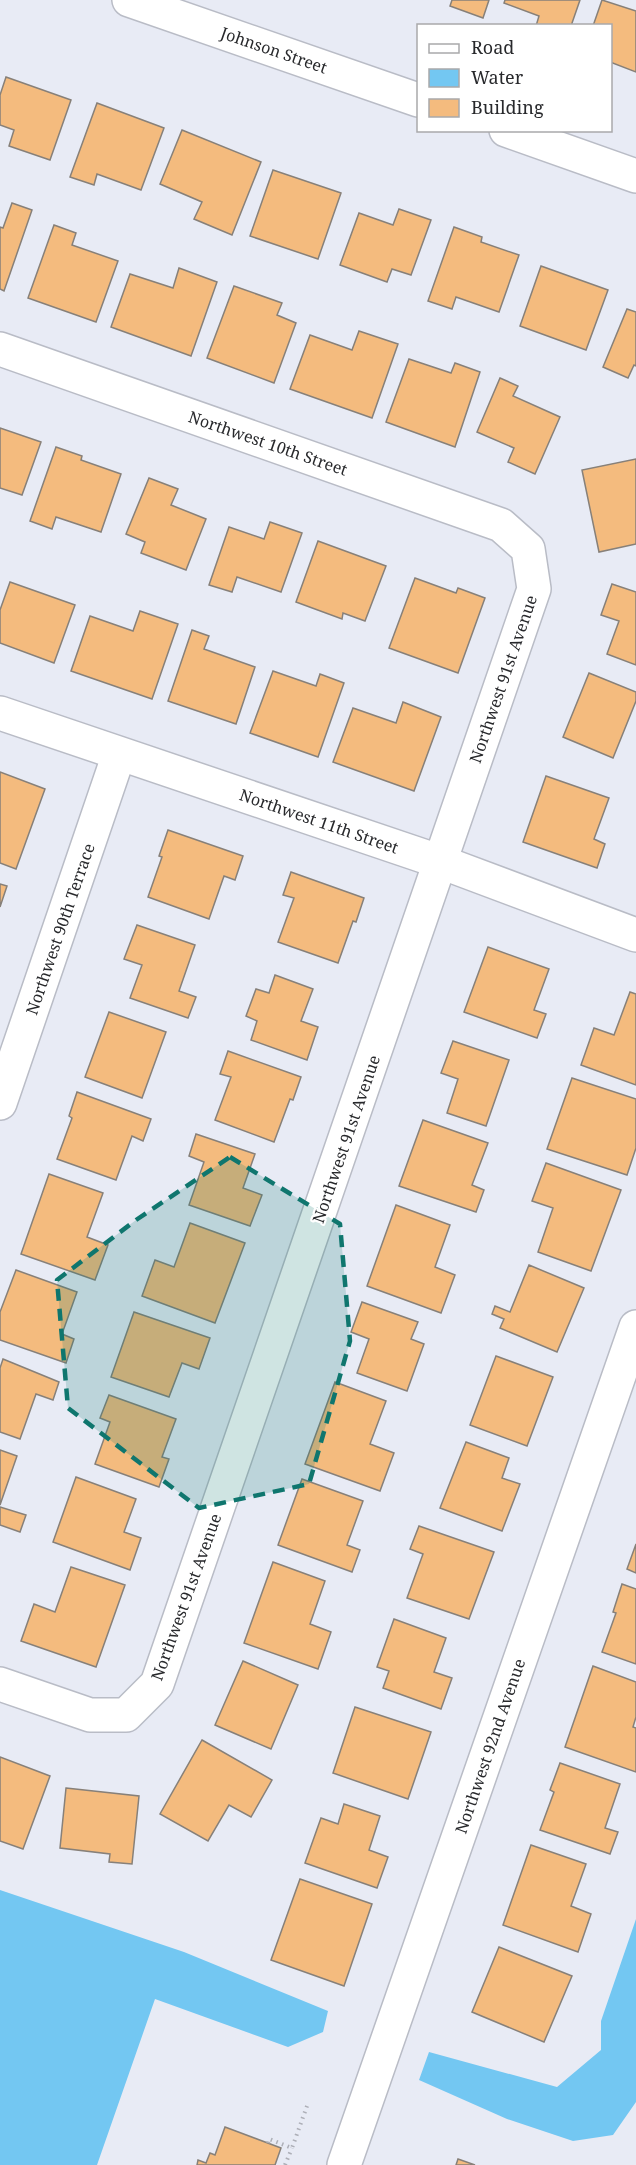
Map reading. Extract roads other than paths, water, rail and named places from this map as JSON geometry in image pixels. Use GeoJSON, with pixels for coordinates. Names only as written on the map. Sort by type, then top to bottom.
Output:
{"type":"FeatureCollection","features":[{"type":"Feature","properties":{"kind":"street","name":"Johnson Street"},"geometry":{"type":"LineString","coordinates":[[129,0],[417,100]]}},
{"type":"Feature","properties":{"kind":"street"},"geometry":{"type":"LineString","coordinates":[[512,132],[636,176]]}},
{"type":"Feature","properties":{"kind":"street","name":"Northwest 10th Street"},"geometry":{"type":"LineString","coordinates":[[0,349],[501,525],[528,549]]}},
{"type":"Feature","properties":{"kind":"street","name":"Northwest 91st Avenue"},"geometry":{"type":"LineString","coordinates":[[0,1683],[90,1715],[126,1715],[158,1684],[534,590],[528,549]]}},
{"type":"Feature","properties":{"kind":"street","name":"Northwest 11th Street"},"geometry":{"type":"LineString","coordinates":[[0,713],[441,862],[636,935]]}},
{"type":"Feature","properties":{"kind":"street","name":"Northwest 90th Terrace"},"geometry":{"type":"LineString","coordinates":[[0,1103],[119,754]]}},
{"type":"Feature","properties":{"kind":"street","name":"Northwest 92nd Avenue"},"geometry":{"type":"LineString","coordinates":[[344,2165],[636,1327]]}},
{"type":"Feature","properties":{"kind":"water"},"geometry":{"type":"Polygon","coordinates":[[[0,1890],[184,1952],[328,2011],[323,2032],[288,2047],[155,1999],[97,2165],[0,2165],[0,1890]]]}},
{"type":"Feature","properties":{"kind":"water"},"geometry":{"type":"Polygon","coordinates":[[[636,1919],[636,2102],[613,2135],[573,2141],[507,2119],[419,2080],[429,2052],[557,2087],[601,2050],[601,2021],[636,1919]]]}}]}
